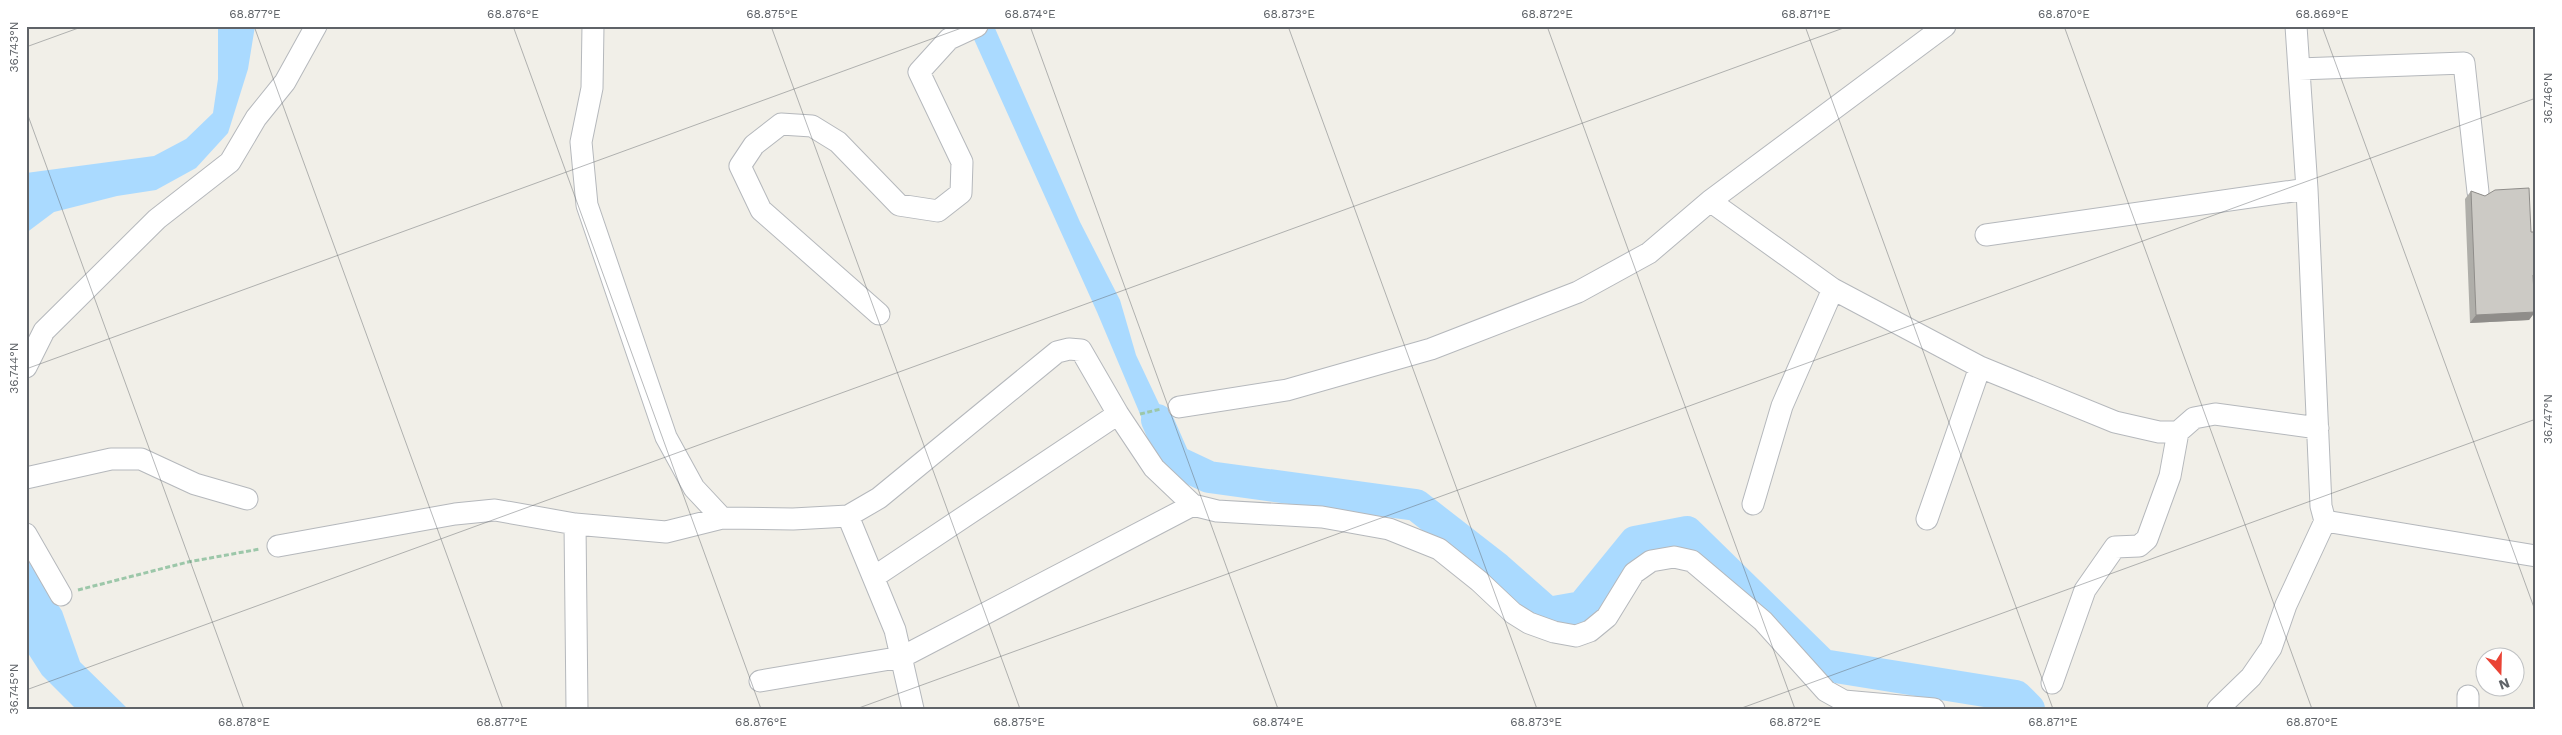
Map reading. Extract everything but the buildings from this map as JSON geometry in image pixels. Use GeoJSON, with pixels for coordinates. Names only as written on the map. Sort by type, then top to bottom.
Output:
{"type":"FeatureCollection","features":[{"type":"Feature","properties":{"kind":"street"},"geometry":{"type":"LineString","coordinates":[[26,367],[35,330],[157,219],[230,162],[256,118],[285,82],[316,26]]}},
{"type":"Feature","properties":{"kind":"street"},"geometry":{"type":"LineString","coordinates":[[593,26],[592,88],[581,142],[587,205],[666,437],[694,488],[722,518]]}},
{"type":"Feature","properties":{"kind":"street"},"geometry":{"type":"LineString","coordinates":[[879,314],[761,210],[740,166],[754,145],[781,124],[812,126],[838,142],[899,205],[938,211],[961,193],[962,162],[919,72],[949,39],[977,26]]}},
{"type":"Feature","properties":{"kind":"street"},"geometry":{"type":"LineString","coordinates":[[1172,408],[1297,387],[1431,349],[1569,296],[1649,253],[1710,201],[1945,26]]}},
{"type":"Feature","properties":{"kind":"street"},"geometry":{"type":"LineString","coordinates":[[2218,709],[2251,677],[2271,648],[2286,605],[2325,521],[2321,506],[2307,189],[2296,26]]}},
{"type":"Feature","properties":{"kind":"street"},"geometry":{"type":"LineString","coordinates":[[2299,69],[2464,63],[2478,192]]}},
{"type":"Feature","properties":{"kind":"street"},"geometry":{"type":"LineString","coordinates":[[1986,235],[2307,189]]}},
{"type":"Feature","properties":{"kind":"street"},"geometry":{"type":"LineString","coordinates":[[1710,201],[1833,289],[1980,367],[2115,422],[2159,432],[2178,432]]}},
{"type":"Feature","properties":{"kind":"street"},"geometry":{"type":"LineString","coordinates":[[1753,504],[1782,406],[1833,289]]}},
{"type":"Feature","properties":{"kind":"street"},"geometry":{"type":"LineString","coordinates":[[278,546],[455,514],[495,510],[575,524],[666,532],[722,518],[793,519],[848,516],[879,498],[1057,352],[1069,349],[1081,350],[1127,415],[1154,468],[1193,505],[1217,511],[1322,517],[1389,529],[1439,549],[1479,581],[1513,612],[1529,623],[1554,632],[1576,636],[1590,631],[1607,617],[1634,573],[1651,561],[1674,557],[1692,561],[1763,621],[1826,691],[1844,701],[1934,709]]}},
{"type":"Feature","properties":{"kind":"street"},"geometry":{"type":"LineString","coordinates":[[1926,519],[1980,367]]}},
{"type":"Feature","properties":{"kind":"street"},"geometry":{"type":"LineString","coordinates":[[2052,683],[2085,590],[2115,547],[2139,546],[2147,539],[2170,476],[2178,432],[2194,418],[2215,414],[2318,428]]}},
{"type":"Feature","properties":{"kind":"street"},"geometry":{"type":"LineString","coordinates":[[874,577],[1127,415]]}},
{"type":"Feature","properties":{"kind":"street"},"geometry":{"type":"LineString","coordinates":[[26,478],[111,459],[141,459],[195,484],[247,499]]}},
{"type":"Feature","properties":{"kind":"street"},"geometry":{"type":"LineString","coordinates":[[760,681],[902,658],[1193,505]]}},
{"type":"Feature","properties":{"kind":"street"},"geometry":{"type":"LineString","coordinates":[[848,516],[895,630],[914,709]]}},
{"type":"Feature","properties":{"kind":"street"},"geometry":{"type":"LineString","coordinates":[[2325,521],[2536,556]]}},
{"type":"Feature","properties":{"kind":"street"},"geometry":{"type":"LineString","coordinates":[[575,524],[577,709]]}},
{"type":"Feature","properties":{"kind":"street"},"geometry":{"type":"LineString","coordinates":[[26,534],[61,595]]}},
{"type":"Feature","properties":{"kind":"path"},"geometry":{"type":"LineString","coordinates":[[1127,415],[1172,408]]}},
{"type":"Feature","properties":{"kind":"path"},"geometry":{"type":"LineString","coordinates":[[61,595],[188,562],[278,546]]}},
{"type":"Feature","properties":{"kind":"water"},"geometry":{"type":"Polygon","coordinates":[[[218,26],[255,26],[248,69],[228,133],[196,168],[156,190],[117,196],[54,212],[26,233],[26,173],[154,156],[186,139],[213,113],[218,79],[218,26]]]}},
{"type":"Feature","properties":{"kind":"water"},"geometry":{"type":"Polygon","coordinates":[[[968,26],[994,26],[1080,222],[1120,300],[1136,355],[1177,442],[1175,461],[1160,452],[1143,421],[1097,312],[968,26]]]}},
{"type":"Feature","properties":{"kind":"water"},"geometry":{"type":"Polygon","coordinates":[[[26,556],[62,611],[80,662],[128,709],[76,709],[42,675],[26,650],[26,556]]]}},
{"type":"Feature","properties":{"kind":"waterway"},"geometry":{"type":"LineString","coordinates":[[1157,420],[1175,461],[1209,477],[1416,505],[1497,568],[1548,613],[1582,607],[1635,542],[1687,532],[1823,665],[2016,696],[2029,709]]}}]}
